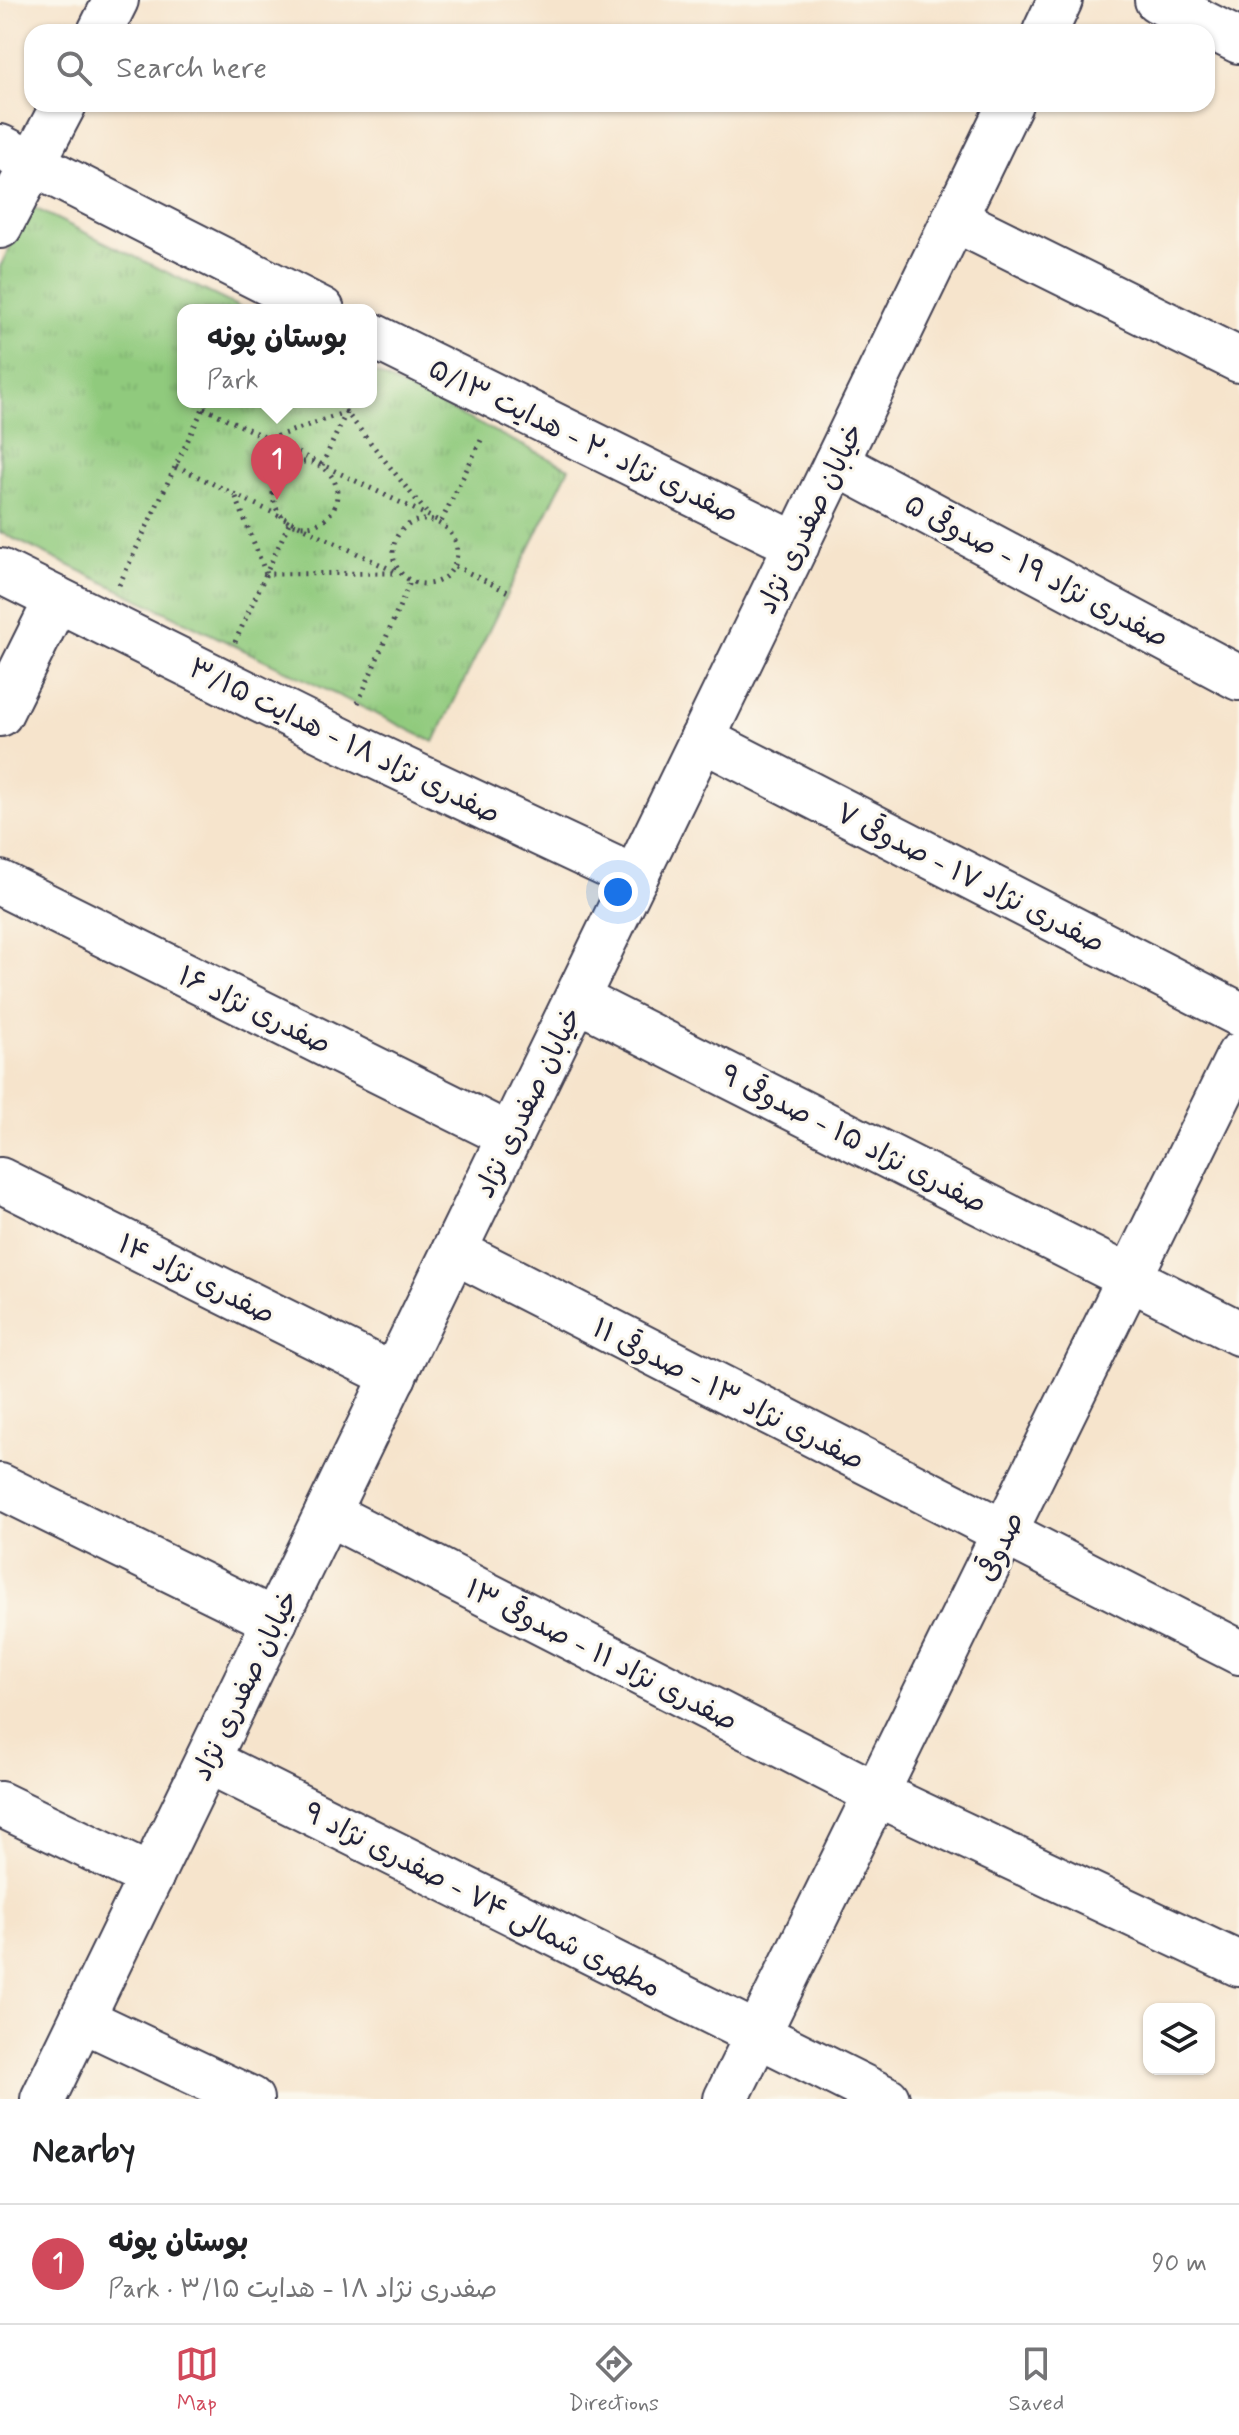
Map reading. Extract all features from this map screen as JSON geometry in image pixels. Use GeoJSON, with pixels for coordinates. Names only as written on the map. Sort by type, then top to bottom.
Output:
{"type":"FeatureCollection","features":[{"type":"Feature","properties":{"kind":"street"},"geometry":{"type":"LineString","coordinates":[[104,24],[116,0]]}},
{"type":"Feature","properties":{"kind":"street"},"geometry":{"type":"LineString","coordinates":[[1049,24],[1060,0]]}},
{"type":"Feature","properties":{"kind":"street"},"geometry":{"type":"LineString","coordinates":[[1157,0],[1205,24]]}},
{"type":"Feature","properties":{"kind":"street"},"geometry":{"type":"LineString","coordinates":[[1215,29],[1239,41]]}},
{"type":"Feature","properties":{"kind":"street"},"geometry":{"type":"LineString","coordinates":[[0,226],[17,155],[57,112]]}},
{"type":"Feature","properties":{"kind":"street","name":"خیابان صفدری نژاد"},"geometry":{"type":"LineString","coordinates":[[43,2099],[1006,112]]}},
{"type":"Feature","properties":{"kind":"street"},"geometry":{"type":"LineString","coordinates":[[17,155],[310,304]]}},
{"type":"Feature","properties":{"kind":"street"},"geometry":{"type":"LineString","coordinates":[[954,219],[1239,360]]}},
{"type":"Feature","properties":{"kind":"street","name":"صفدری نژاد ۲۰ - هدایت ۵/۱۳"},"geometry":{"type":"LineString","coordinates":[[377,338],[797,545]]}},
{"type":"Feature","properties":{"kind":"street","name":"صفدری نژاد ۱۹ - صدوقی ۵"},"geometry":{"type":"LineString","coordinates":[[836,463],[1239,678]]}},
{"type":"Feature","properties":{"kind":"street","name":"صفدری نژاد ۱۸ - هدایت ۳/۱۵"},"geometry":{"type":"LineString","coordinates":[[0,571],[343,741],[635,878]]}},
{"type":"Feature","properties":{"kind":"street"},"geometry":{"type":"LineString","coordinates":[[0,714],[57,599]]}},
{"type":"Feature","properties":{"kind":"street","name":"صفدری نژاد ۱۷ - صدوقی ۷"},"geometry":{"type":"LineString","coordinates":[[702,739],[1239,1014]]}},
{"type":"Feature","properties":{"kind":"street","name":"صفدری نژاد ۱۶"},"geometry":{"type":"LineString","coordinates":[[0,883],[510,1136]]}},
{"type":"Feature","properties":{"kind":"street","name":"صفدری نژاد ۱۵ - صدوقی ۹"},"geometry":{"type":"LineString","coordinates":[[577,999],[1239,1333]]}},
{"type":"Feature","properties":{"kind":"street","name":"صدوقی"},"geometry":{"type":"LineString","coordinates":[[726,2099],[1239,1055]]}},
{"type":"Feature","properties":{"kind":"street","name":"صفدری نژاد ۱۴"},"geometry":{"type":"LineString","coordinates":[[0,1180],[394,1376]]}},
{"type":"Feature","properties":{"kind":"street","name":"صفدری نژاد ۱۳ - صدوقی ۱۱"},"geometry":{"type":"LineString","coordinates":[[454,1251],[1004,1535],[1239,1652]]}},
{"type":"Feature","properties":{"kind":"street"},"geometry":{"type":"LineString","coordinates":[[0,1486],[275,1621]]}},
{"type":"Feature","properties":{"kind":"street","name":"صفدری نژاد ۱۱ - صدوقی ۱۳"},"geometry":{"type":"LineString","coordinates":[[327,1513],[877,1794],[1239,1964]]}},
{"type":"Feature","properties":{"kind":"street","name":"مطهری شمالی ۷۴ - صفدری نژاد ۹"},"geometry":{"type":"LineString","coordinates":[[208,1761],[887,2099]]}},
{"type":"Feature","properties":{"kind":"street"},"geometry":{"type":"LineString","coordinates":[[0,1804],[151,1877]]}},
{"type":"Feature","properties":{"kind":"street"},"geometry":{"type":"LineString","coordinates":[[82,2019],[251,2099]]}},
{"type":"Feature","properties":{"kind":"street"},"geometry":{"type":"LineString","coordinates":[[757,2099],[759,2036]]}},
{"type":"Feature","properties":{"kind":"path"},"geometry":{"type":"LineString","coordinates":[[441,522],[499,399]]}},
{"type":"Feature","properties":{"kind":"path"},"geometry":{"type":"LineString","coordinates":[[101,622],[204,408]]}},
{"type":"Feature","properties":{"kind":"path"},"geometry":{"type":"LineString","coordinates":[[176,466],[398,573],[410,582],[436,584],[455,566],[457,541],[441,522],[211,408]]}},
{"type":"Feature","properties":{"kind":"path"},"geometry":{"type":"LineString","coordinates":[[322,465],[348,408]]}},
{"type":"Feature","properties":{"kind":"path"},"geometry":{"type":"LineString","coordinates":[[346,412],[428,516]]}},
{"type":"Feature","properties":{"kind":"path"},"geometry":{"type":"LineString","coordinates":[[268,439],[346,412]]}},
{"type":"Feature","properties":{"kind":"path"},"geometry":{"type":"LineString","coordinates":[[300,461],[322,465],[337,485],[333,512],[315,526],[289,523],[274,505],[273,486],[281,471],[300,461]]}},
{"type":"Feature","properties":{"kind":"path"},"geometry":{"type":"LineString","coordinates":[[236,496],[266,574]]}},
{"type":"Feature","properties":{"kind":"path"},"geometry":{"type":"LineString","coordinates":[[398,573],[393,561],[395,536],[415,519],[441,522]]}},
{"type":"Feature","properties":{"kind":"path"},"geometry":{"type":"LineString","coordinates":[[219,680],[289,523]]}},
{"type":"Feature","properties":{"kind":"path"},"geometry":{"type":"LineString","coordinates":[[455,566],[508,592]]}},
{"type":"Feature","properties":{"kind":"path"},"geometry":{"type":"LineString","coordinates":[[266,574],[398,573]]}},
{"type":"Feature","properties":{"kind":"path"},"geometry":{"type":"LineString","coordinates":[[343,741],[410,582]]}},
{"type":"Feature","properties":{"kind":"green space"},"geometry":{"type":"Polygon","coordinates":[[[30,206],[233,304],[177,304],[177,408],[377,408],[377,374],[569,468],[434,742],[0,532],[0,267],[30,206]]]}},
{"type":"Feature","properties":{"kind":"place","name":"بوستان پونه"},"geometry":{"type":"Point","coordinates":[277,500]}}]}
